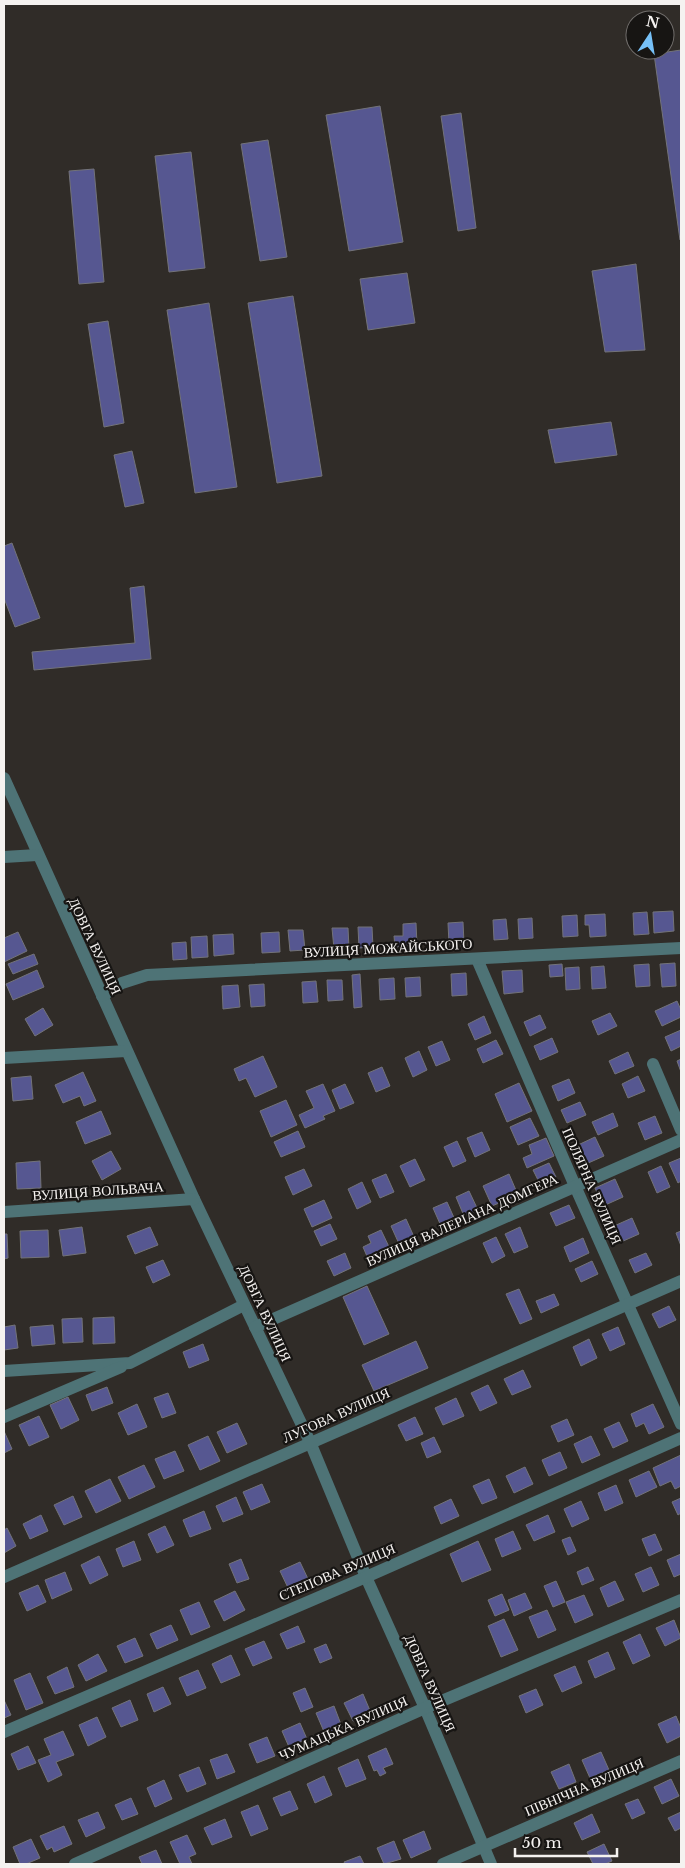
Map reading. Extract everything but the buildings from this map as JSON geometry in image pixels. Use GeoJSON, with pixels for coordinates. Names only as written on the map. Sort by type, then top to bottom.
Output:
{"type":"FeatureCollection","features":[{"type":"Feature","properties":{"kind":"street","name":"ДОВГА ВУЛИЦЯ"},"geometry":{"type":"LineString","coordinates":[[4,778],[37,855],[194,1199],[310,1442],[366,1577],[425,1708],[491,1864]]}},
{"type":"Feature","properties":{"kind":"street"},"geometry":{"type":"LineString","coordinates":[[4,857],[37,855]]}},
{"type":"Feature","properties":{"kind":"street","name":"ВУЛИЦЯ МОЖАЙСЬКОГО"},"geometry":{"type":"LineString","coordinates":[[102,996],[122,983],[147,975],[681,948]]}},
{"type":"Feature","properties":{"kind":"street","name":"ПОЛЯРНА ВУЛИЦЯ"},"geometry":{"type":"LineString","coordinates":[[477,959],[681,1424]]}},
{"type":"Feature","properties":{"kind":"street"},"geometry":{"type":"LineString","coordinates":[[4,1058],[126,1051]]}},
{"type":"Feature","properties":{"kind":"street"},"geometry":{"type":"LineString","coordinates":[[654,1064],[681,1130]]}},
{"type":"Feature","properties":{"kind":"street","name":"ВУЛИЦЯ ВАЛЕРІАНА ДОМГЕРА"},"geometry":{"type":"LineString","coordinates":[[255,1328],[681,1140]]}},
{"type":"Feature","properties":{"kind":"street","name":"ВУЛИЦЯ ВОЛЬВАЧА"},"geometry":{"type":"LineString","coordinates":[[4,1212],[194,1199]]}},
{"type":"Feature","properties":{"kind":"street","name":"ЛУГОВА ВУЛИЦЯ"},"geometry":{"type":"LineString","coordinates":[[4,1577],[681,1281]]}},
{"type":"Feature","properties":{"kind":"street"},"geometry":{"type":"LineString","coordinates":[[4,1418],[130,1363],[244,1305]]}},
{"type":"Feature","properties":{"kind":"street"},"geometry":{"type":"LineString","coordinates":[[4,1371],[130,1363]]}},
{"type":"Feature","properties":{"kind":"street","name":"СТЕПОВА ВУЛИЦЯ"},"geometry":{"type":"LineString","coordinates":[[4,1732],[366,1577],[681,1438]]}},
{"type":"Feature","properties":{"kind":"street","name":"ЧУМАЦЬКА ВУЛИЦЯ"},"geometry":{"type":"LineString","coordinates":[[75,1864],[425,1708],[681,1600]]}},
{"type":"Feature","properties":{"kind":"street","name":"ПІВНІЧНА ВУЛИЦЯ"},"geometry":{"type":"LineString","coordinates":[[443,1864],[680,1764]]}}]}
